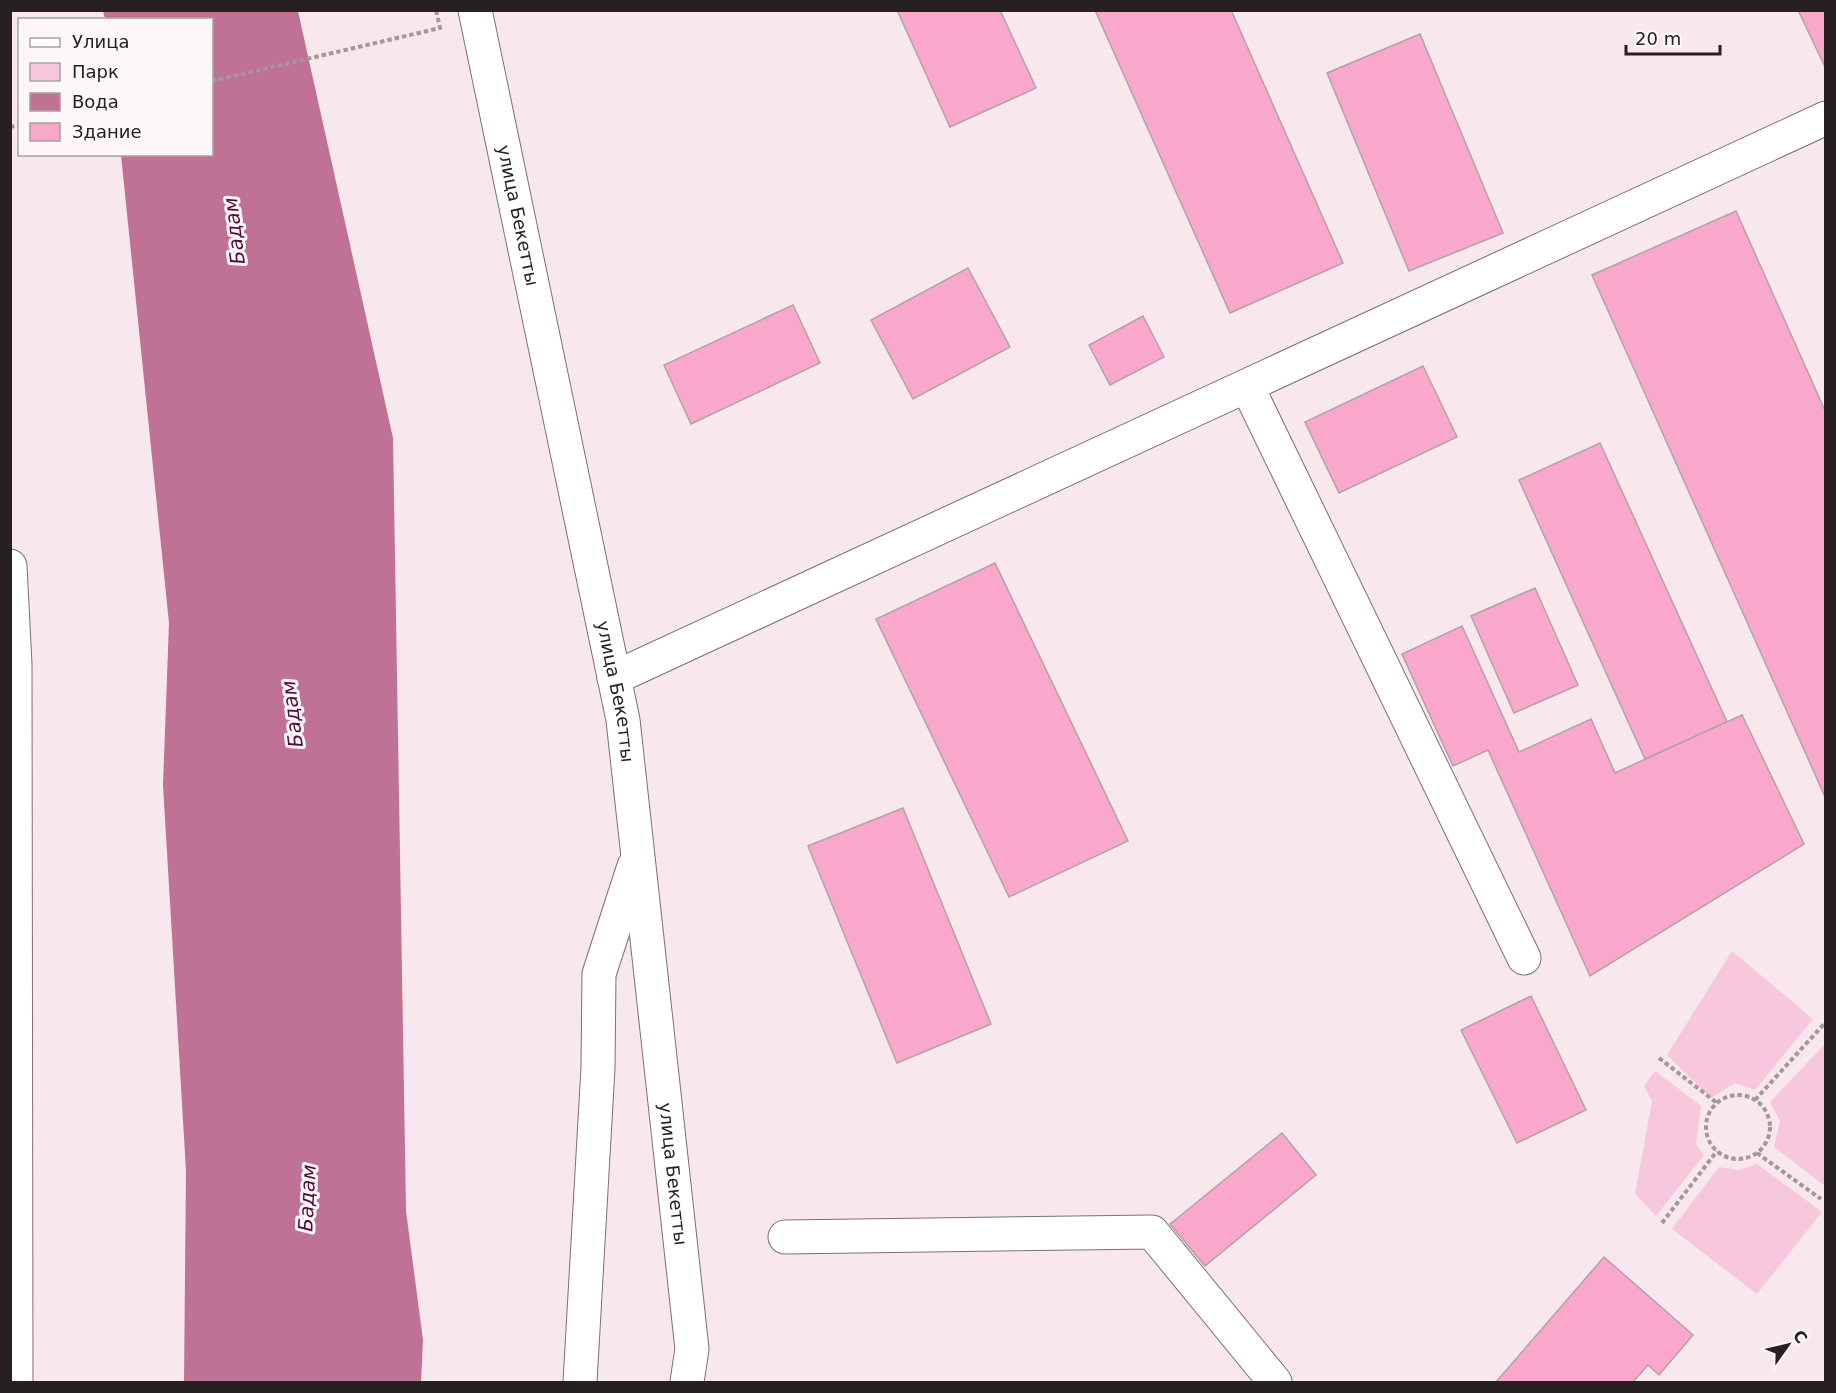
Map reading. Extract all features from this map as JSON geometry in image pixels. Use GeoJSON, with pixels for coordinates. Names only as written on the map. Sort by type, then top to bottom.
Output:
{"type":"FeatureCollection","features":[{"type":"Feature","properties":{"kind":"street","name":"улица Бекетты"},"geometry":{"type":"LineString","coordinates":[[475,10],[623,720],[692,1349],[687,1383]]}},
{"type":"Feature","properties":{"kind":"street"},"geometry":{"type":"LineString","coordinates":[[614,678],[1826,118]]}},
{"type":"Feature","properties":{"kind":"street"},"geometry":{"type":"LineString","coordinates":[[1247,386],[1524,958]]}},
{"type":"Feature","properties":{"kind":"street"},"geometry":{"type":"LineString","coordinates":[[10,566],[15,665],[16,1383]]}},
{"type":"Feature","properties":{"kind":"street"},"geometry":{"type":"LineString","coordinates":[[580,1383],[598,1068],[599,974],[638,856]]}},
{"type":"Feature","properties":{"kind":"street"},"geometry":{"type":"LineString","coordinates":[[785,1237],[1152,1232],[1275,1383]]}},
{"type":"Feature","properties":{"kind":"path"},"geometry":{"type":"LineString","coordinates":[[213,81],[440,28],[436,10]]}},
{"type":"Feature","properties":{"kind":"path"},"geometry":{"type":"LineString","coordinates":[[1755,1100],[1824,1024]]}},
{"type":"Feature","properties":{"kind":"path"},"geometry":{"type":"LineString","coordinates":[[1659,1058],[1718,1103]]}},
{"type":"Feature","properties":{"kind":"path"},"geometry":{"type":"LineString","coordinates":[[1736,1095],[1755,1100],[1763,1107],[1770,1126],[1764,1145],[1757,1153],[1737,1159],[1717,1151],[1707,1132],[1711,1111],[1718,1103],[1736,1095]]}},
{"type":"Feature","properties":{"kind":"path"},"geometry":{"type":"LineString","coordinates":[[1662,1223],[1717,1151]]}},
{"type":"Feature","properties":{"kind":"path"},"geometry":{"type":"LineString","coordinates":[[1757,1153],[1821,1199]]}},
{"type":"Feature","properties":{"kind":"green space"},"geometry":{"type":"Polygon","coordinates":[[[1732,951],[1813,1019],[1755,1090],[1735,1083],[1711,1098],[1667,1055],[1732,951]]]}},
{"type":"Feature","properties":{"kind":"green space"},"geometry":{"type":"Polygon","coordinates":[[[1825,1044],[1825,1186],[1774,1147],[1780,1121],[1770,1102],[1825,1044]]]}},
{"type":"Feature","properties":{"kind":"green space"},"geometry":{"type":"Polygon","coordinates":[[[1655,1071],[1701,1106],[1696,1144],[1704,1155],[1656,1216],[1635,1194],[1652,1101],[1644,1086],[1655,1071]]]}},
{"type":"Feature","properties":{"kind":"green space"},"geometry":{"type":"Polygon","coordinates":[[[1757,1164],[1822,1212],[1757,1294],[1672,1229],[1719,1167],[1739,1170],[1757,1164]]]}},
{"type":"Feature","properties":{"kind":"water","name":"Бадам"},"geometry":{"type":"Polygon","coordinates":[[[103,11],[298,11],[393,438],[406,1211],[423,1340],[421,1382],[184,1382],[186,1171],[163,785],[169,623],[121,156],[213,156],[213,18],[105,18],[103,11]]]}},
{"type":"Feature","properties":{"kind":"building"},"geometry":{"type":"Polygon","coordinates":[[[897,10],[1000,10],[1036,88],[950,127],[897,10]]]}},
{"type":"Feature","properties":{"kind":"building"},"geometry":{"type":"Polygon","coordinates":[[[1095,10],[1231,10],[1343,263],[1230,313],[1095,10]]]}},
{"type":"Feature","properties":{"kind":"building"},"geometry":{"type":"Polygon","coordinates":[[[1798,10],[1826,10],[1826,69],[1798,10]]]}},
{"type":"Feature","properties":{"kind":"building"},"geometry":{"type":"Polygon","coordinates":[[[1420,34],[1503,233],[1409,271],[1327,73],[1420,34]]]}},
{"type":"Feature","properties":{"kind":"building"},"geometry":{"type":"Polygon","coordinates":[[[1736,211],[1826,413],[1826,799],[1592,275],[1736,211]]]}},
{"type":"Feature","properties":{"kind":"building"},"geometry":{"type":"Polygon","coordinates":[[[968,268],[1010,347],[913,399],[871,320],[968,268]]]}},
{"type":"Feature","properties":{"kind":"building"},"geometry":{"type":"Polygon","coordinates":[[[793,305],[820,363],[691,424],[664,365],[793,305]]]}},
{"type":"Feature","properties":{"kind":"building"},"geometry":{"type":"Polygon","coordinates":[[[1143,316],[1164,357],[1110,385],[1089,345],[1143,316]]]}},
{"type":"Feature","properties":{"kind":"building"},"geometry":{"type":"Polygon","coordinates":[[[1423,366],[1457,437],[1339,493],[1305,422],[1423,366]]]}},
{"type":"Feature","properties":{"kind":"building"},"geometry":{"type":"Polygon","coordinates":[[[1600,443],[1727,722],[1645,759],[1519,480],[1600,443]]]}},
{"type":"Feature","properties":{"kind":"building"},"geometry":{"type":"Polygon","coordinates":[[[995,563],[1128,841],[1009,897],[876,619],[995,563]]]}},
{"type":"Feature","properties":{"kind":"building"},"geometry":{"type":"Polygon","coordinates":[[[1535,588],[1578,685],[1514,713],[1471,616],[1535,588]]]}},
{"type":"Feature","properties":{"kind":"building"},"geometry":{"type":"Polygon","coordinates":[[[1462,626],[1519,752],[1591,719],[1615,773],[1742,715],[1804,844],[1590,976],[1488,750],[1453,766],[1402,654],[1462,626]]]}},
{"type":"Feature","properties":{"kind":"building"},"geometry":{"type":"Polygon","coordinates":[[[903,808],[991,1024],[897,1063],[808,846],[903,808]]]}},
{"type":"Feature","properties":{"kind":"building"},"geometry":{"type":"Polygon","coordinates":[[[1531,996],[1586,1110],[1517,1143],[1461,1030],[1531,996]]]}},
{"type":"Feature","properties":{"kind":"building"},"geometry":{"type":"Polygon","coordinates":[[[1282,1133],[1316,1175],[1205,1266],[1170,1224],[1282,1133]]]}},
{"type":"Feature","properties":{"kind":"building"},"geometry":{"type":"Polygon","coordinates":[[[1604,1257],[1693,1335],[1659,1375],[1648,1365],[1633,1382],[1496,1382],[1604,1257]]]}}]}
